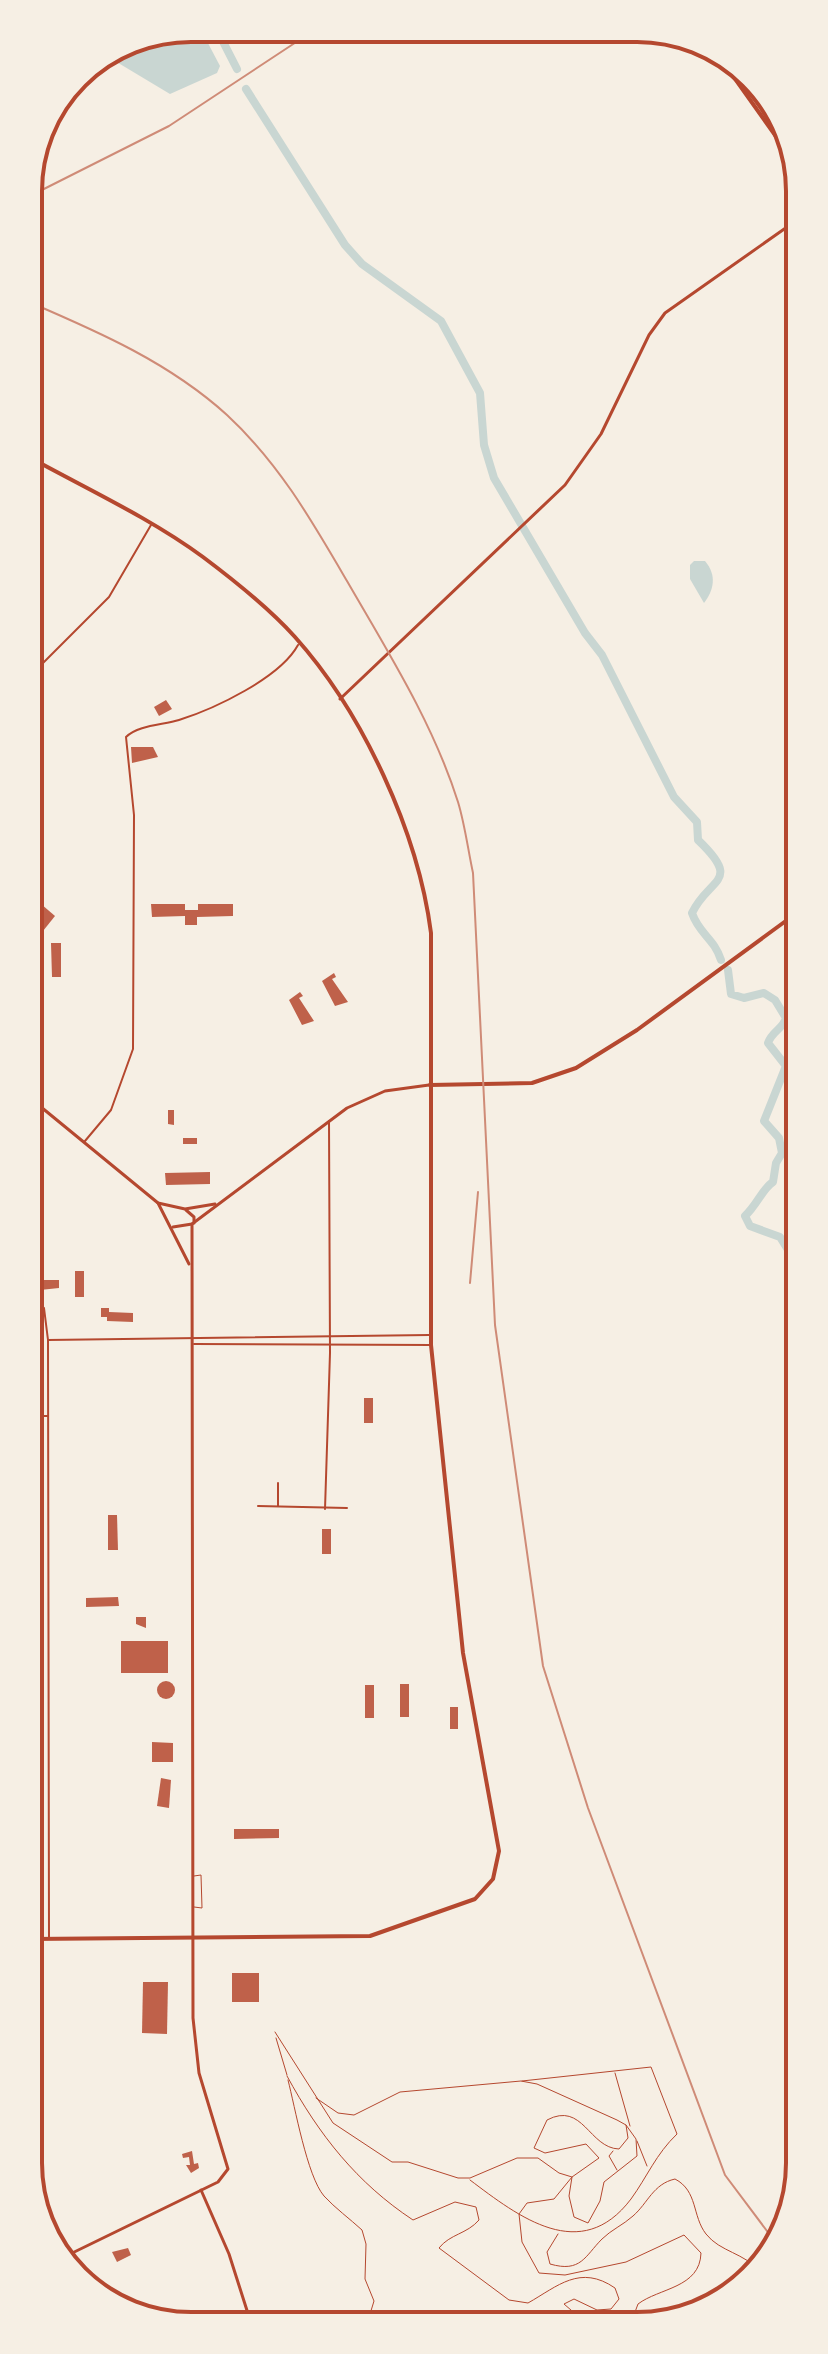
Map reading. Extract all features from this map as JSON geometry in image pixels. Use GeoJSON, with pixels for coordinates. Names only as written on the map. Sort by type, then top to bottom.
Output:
{"type":"FeatureCollection","features":[{"type":"Feature","properties":{"kind":"main road"},"geometry":{"type":"LineString","coordinates":[[737,81],[775,135]]}},
{"type":"Feature","properties":{"kind":"main road"},"geometry":{"type":"LineString","coordinates":[[42,464],[151,525],[222,572],[299,642],[340,699],[383,776],[428,904],[432,996],[430,1335],[463,1653],[499,1851],[496,1873],[484,1892],[459,1907],[370,1936],[42,1939]]}},
{"type":"Feature","properties":{"kind":"main road"},"geometry":{"type":"LineString","coordinates":[[430,1085],[532,1083],[576,1068],[637,1030],[786,921]]}},
{"type":"Feature","properties":{"kind":"street"},"geometry":{"type":"LineString","coordinates":[[340,699],[565,485],[595,443],[649,335],[665,313],[786,228]]}},
{"type":"Feature","properties":{"kind":"street"},"geometry":{"type":"LineString","coordinates":[[42,664],[109,597],[151,525]]}},
{"type":"Feature","properties":{"kind":"street"},"geometry":{"type":"LineString","coordinates":[[84,1142],[111,1110],[133,1049],[134,815],[126,737],[136,731],[183,719],[237,694],[281,667],[299,642]]}},
{"type":"Feature","properties":{"kind":"street"},"geometry":{"type":"LineString","coordinates":[[171,1225],[193,1224],[329,1120],[376,1093],[430,1085]]}},
{"type":"Feature","properties":{"kind":"street"},"geometry":{"type":"LineString","coordinates":[[42,1108],[158,1203],[190,1268]]}},
{"type":"Feature","properties":{"kind":"street"},"geometry":{"type":"LineString","coordinates":[[325,1509],[330,1345],[329,1120]]}},
{"type":"Feature","properties":{"kind":"street"},"geometry":{"type":"LineString","coordinates":[[158,1203],[185,1209],[218,1202]]}},
{"type":"Feature","properties":{"kind":"street"},"geometry":{"type":"LineString","coordinates":[[171,1225],[170,1217],[177,1209]]}},
{"type":"Feature","properties":{"kind":"street"},"geometry":{"type":"LineString","coordinates":[[72,2253],[224,2178],[228,2169],[207,2102],[196,2052],[192,1938],[190,1268],[193,1224],[191,1212],[185,1209]]}},
{"type":"Feature","properties":{"kind":"street"},"geometry":{"type":"LineString","coordinates":[[42,1306],[46,1314],[48,1340],[49,1939]]}},
{"type":"Feature","properties":{"kind":"street"},"geometry":{"type":"LineString","coordinates":[[48,1340],[430,1335]]}},
{"type":"Feature","properties":{"kind":"street"},"geometry":{"type":"LineString","coordinates":[[190,1340],[197,1346],[431,1345]]}},
{"type":"Feature","properties":{"kind":"street"},"geometry":{"type":"LineString","coordinates":[[42,1416],[48,1416]]}},
{"type":"Feature","properties":{"kind":"street"},"geometry":{"type":"LineString","coordinates":[[278,1483],[278,1507]]}},
{"type":"Feature","properties":{"kind":"street"},"geometry":{"type":"LineString","coordinates":[[258,1506],[347,1508]]}},
{"type":"Feature","properties":{"kind":"street"},"geometry":{"type":"LineString","coordinates":[[207,2102],[213,2100]]}},
{"type":"Feature","properties":{"kind":"street"},"geometry":{"type":"LineString","coordinates":[[201,2190],[229,2254],[247,2312]]}},
{"type":"Feature","properties":{"kind":"lane"},"geometry":{"type":"LineString","coordinates":[[192,1876],[201,1875],[202,1908],[192,1907]]}},
{"type":"Feature","properties":{"kind":"path"},"geometry":{"type":"LineString","coordinates":[[313,2096],[338,2113],[354,2115],[364,2112],[380,2098],[400,2092],[651,2067],[677,2134],[648,2168],[631,2198],[611,2219],[590,2231],[560,2233],[519,2214],[468,2178],[408,2162],[392,2162],[333,2123],[313,2096],[275,2032],[300,2135],[316,2182],[324,2196],[362,2230],[364,2272],[374,2301],[368,2312]]}},
{"type":"Feature","properties":{"kind":"path"},"geometry":{"type":"LineString","coordinates":[[614,2070],[631,2127],[648,2168]]}},
{"type":"Feature","properties":{"kind":"path"},"geometry":{"type":"LineString","coordinates":[[287,2076],[329,2145],[369,2186],[413,2220],[455,2202],[476,2207],[479,2220],[463,2235],[446,2239],[439,2248],[509,2300],[528,2303],[560,2282],[574,2278],[598,2279],[615,2288],[619,2299],[611,2309],[597,2310],[574,2299],[564,2304],[573,2312]]}},
{"type":"Feature","properties":{"kind":"path"},"geometry":{"type":"LineString","coordinates":[[521,2081],[537,2084],[631,2127]]}},
{"type":"Feature","properties":{"kind":"path"},"geometry":{"type":"LineString","coordinates":[[614,2149],[601,2142],[587,2124],[572,2117],[547,2120],[534,2148],[545,2153],[586,2144],[599,2158],[572,2177],[554,2199],[527,2203],[519,2214],[522,2242],[539,2273],[565,2275],[626,2262],[684,2235],[701,2253],[699,2266],[678,2287],[638,2304],[635,2312]]}},
{"type":"Feature","properties":{"kind":"path"},"geometry":{"type":"LineString","coordinates":[[618,2171],[609,2156],[614,2149],[624,2146],[628,2138],[626,2125]]}},
{"type":"Feature","properties":{"kind":"path"},"geometry":{"type":"LineString","coordinates":[[572,2177],[571,2210],[578,2221],[588,2223],[600,2201],[604,2182],[637,2156],[636,2139]]}},
{"type":"Feature","properties":{"kind":"path"},"geometry":{"type":"LineString","coordinates":[[468,2178],[528,2157],[538,2158],[559,2173],[572,2177]]}},
{"type":"Feature","properties":{"kind":"path"},"geometry":{"type":"LineString","coordinates":[[560,2233],[549,2246],[548,2262],[560,2266],[583,2261],[602,2239],[638,2211],[656,2188],[675,2179],[690,2192],[708,2236],[750,2260]]}},
{"type":"Feature","properties":{"kind":"shaded area"},"geometry":{"type":"Polygon","coordinates":[[[207,42],[220,66],[217,73],[170,94],[116,62],[143,50],[171,43],[207,42]]]}},
{"type":"Feature","properties":{"kind":"shaded area"},"geometry":{"type":"Polygon","coordinates":[[[694,561],[705,561],[713,577],[712,588],[704,603],[690,579],[690,565],[694,561]]]}},
{"type":"Feature","properties":{"kind":"building"},"geometry":{"type":"Polygon","coordinates":[[[166,700],[172,709],[159,716],[154,707],[166,700]]]}},
{"type":"Feature","properties":{"kind":"building"},"geometry":{"type":"Polygon","coordinates":[[[131,747],[153,747],[158,757],[132,763],[131,747]]]}},
{"type":"Feature","properties":{"kind":"building"},"geometry":{"type":"Polygon","coordinates":[[[151,904],[185,904],[185,910],[198,910],[198,904],[233,904],[233,916],[197,917],[197,925],[185,925],[185,916],[152,917],[151,904]]]}},
{"type":"Feature","properties":{"kind":"building"},"geometry":{"type":"Polygon","coordinates":[[[42,905],[55,916],[42,930],[42,905]]]}},
{"type":"Feature","properties":{"kind":"building"},"geometry":{"type":"Polygon","coordinates":[[[51,943],[61,943],[61,977],[52,977],[51,943]]]}},
{"type":"Feature","properties":{"kind":"building"},"geometry":{"type":"Polygon","coordinates":[[[334,973],[336,977],[332,979],[348,1002],[335,1006],[322,981],[334,973]]]}},
{"type":"Feature","properties":{"kind":"building"},"geometry":{"type":"Polygon","coordinates":[[[300,992],[303,996],[299,998],[314,1021],[302,1025],[289,1000],[300,992]]]}},
{"type":"Feature","properties":{"kind":"building"},"geometry":{"type":"Polygon","coordinates":[[[168,1110],[174,1110],[174,1125],[168,1124],[168,1110]]]}},
{"type":"Feature","properties":{"kind":"building"},"geometry":{"type":"Polygon","coordinates":[[[183,1138],[197,1138],[197,1144],[183,1144],[183,1138]]]}},
{"type":"Feature","properties":{"kind":"building"},"geometry":{"type":"Polygon","coordinates":[[[210,1172],[210,1184],[166,1185],[165,1173],[210,1172]]]}},
{"type":"Feature","properties":{"kind":"building"},"geometry":{"type":"Polygon","coordinates":[[[75,1271],[84,1271],[84,1297],[75,1297],[75,1271]]]}},
{"type":"Feature","properties":{"kind":"building"},"geometry":{"type":"Polygon","coordinates":[[[42,1280],[59,1280],[59,1288],[42,1290],[42,1280]]]}},
{"type":"Feature","properties":{"kind":"building"},"geometry":{"type":"Polygon","coordinates":[[[101,1308],[109,1308],[109,1312],[133,1313],[133,1322],[107,1321],[107,1317],[101,1317],[101,1308]]]}},
{"type":"Feature","properties":{"kind":"building"},"geometry":{"type":"Polygon","coordinates":[[[364,1398],[373,1398],[373,1423],[364,1423],[364,1398]]]}},
{"type":"Feature","properties":{"kind":"building"},"geometry":{"type":"Polygon","coordinates":[[[108,1515],[117,1515],[118,1550],[108,1550],[108,1515]]]}},
{"type":"Feature","properties":{"kind":"building"},"geometry":{"type":"Polygon","coordinates":[[[322,1529],[331,1529],[331,1554],[322,1554],[322,1529]]]}},
{"type":"Feature","properties":{"kind":"building"},"geometry":{"type":"Polygon","coordinates":[[[118,1597],[119,1606],[86,1607],[86,1598],[118,1597]]]}},
{"type":"Feature","properties":{"kind":"building"},"geometry":{"type":"Polygon","coordinates":[[[136,1617],[146,1617],[146,1628],[136,1624],[136,1617]]]}},
{"type":"Feature","properties":{"kind":"building"},"geometry":{"type":"Polygon","coordinates":[[[121,1641],[168,1641],[168,1673],[121,1673],[121,1641]]]}},
{"type":"Feature","properties":{"kind":"building"},"geometry":{"type":"Polygon","coordinates":[[[166,1681],[175,1690],[166,1699],[157,1690],[166,1681]]]}},
{"type":"Feature","properties":{"kind":"building"},"geometry":{"type":"Polygon","coordinates":[[[400,1684],[409,1684],[409,1717],[400,1717],[400,1684]]]}},
{"type":"Feature","properties":{"kind":"building"},"geometry":{"type":"Polygon","coordinates":[[[365,1685],[374,1685],[374,1718],[365,1718],[365,1685]]]}},
{"type":"Feature","properties":{"kind":"building"},"geometry":{"type":"Polygon","coordinates":[[[450,1707],[458,1707],[458,1729],[450,1729],[450,1707]]]}},
{"type":"Feature","properties":{"kind":"building"},"geometry":{"type":"Polygon","coordinates":[[[152,1742],[173,1743],[173,1762],[152,1762],[152,1742]]]}},
{"type":"Feature","properties":{"kind":"building"},"geometry":{"type":"Polygon","coordinates":[[[161,1778],[171,1780],[169,1808],[157,1806],[161,1778]]]}},
{"type":"Feature","properties":{"kind":"building"},"geometry":{"type":"Polygon","coordinates":[[[234,1829],[279,1829],[279,1838],[234,1839],[234,1829]]]}},
{"type":"Feature","properties":{"kind":"building"},"geometry":{"type":"Polygon","coordinates":[[[232,1973],[259,1973],[259,2002],[232,2002],[232,1973]]]}},
{"type":"Feature","properties":{"kind":"building"},"geometry":{"type":"Polygon","coordinates":[[[143,1982],[168,1982],[167,2034],[142,2033],[143,1982]]]}},
{"type":"Feature","properties":{"kind":"building"},"geometry":{"type":"Polygon","coordinates":[[[192,2151],[194,2164],[198,2163],[199,2168],[191,2173],[186,2165],[190,2165],[189,2157],[183,2158],[182,2154],[192,2151]]]}},
{"type":"Feature","properties":{"kind":"building"},"geometry":{"type":"Polygon","coordinates":[[[128,2248],[131,2255],[117,2262],[112,2252],[128,2248]]]}},
{"type":"Feature","properties":{"kind":"waterway"},"geometry":{"type":"LineString","coordinates":[[223,42],[237,69]]}},
{"type":"Feature","properties":{"kind":"waterway"},"geometry":{"type":"LineString","coordinates":[[246,89],[345,245],[362,264],[441,321],[480,393],[484,445],[494,478],[585,633],[602,655],[674,797],[697,822],[698,840],[718,864],[718,879],[692,913],[721,960]]}},
{"type":"Feature","properties":{"kind":"waterway"},"geometry":{"type":"LineString","coordinates":[[728,970],[731,994],[744,998],[764,993],[775,1000],[786,1018]]}},
{"type":"Feature","properties":{"kind":"waterway"},"geometry":{"type":"LineString","coordinates":[[786,1018],[768,1043],[786,1066]]}},
{"type":"Feature","properties":{"kind":"waterway"},"geometry":{"type":"LineString","coordinates":[[786,1066],[764,1121],[779,1138],[782,1153],[776,1163],[773,1182],[745,1216],[750,1226],[780,1237],[786,1247]]}},
{"type":"Feature","properties":{"kind":"railway"},"geometry":{"type":"LineString","coordinates":[[42,190],[169,126],[296,42]]}},
{"type":"Feature","properties":{"kind":"railway"},"geometry":{"type":"LineString","coordinates":[[42,308],[158,364],[205,396],[246,433],[279,473],[321,536],[408,688],[448,773],[460,811],[473,873],[495,1325],[543,1666],[588,1808],[725,2175],[768,2233]]}},
{"type":"Feature","properties":{"kind":"railway"},"geometry":{"type":"LineString","coordinates":[[470,1283],[478,1192]]}}]}
